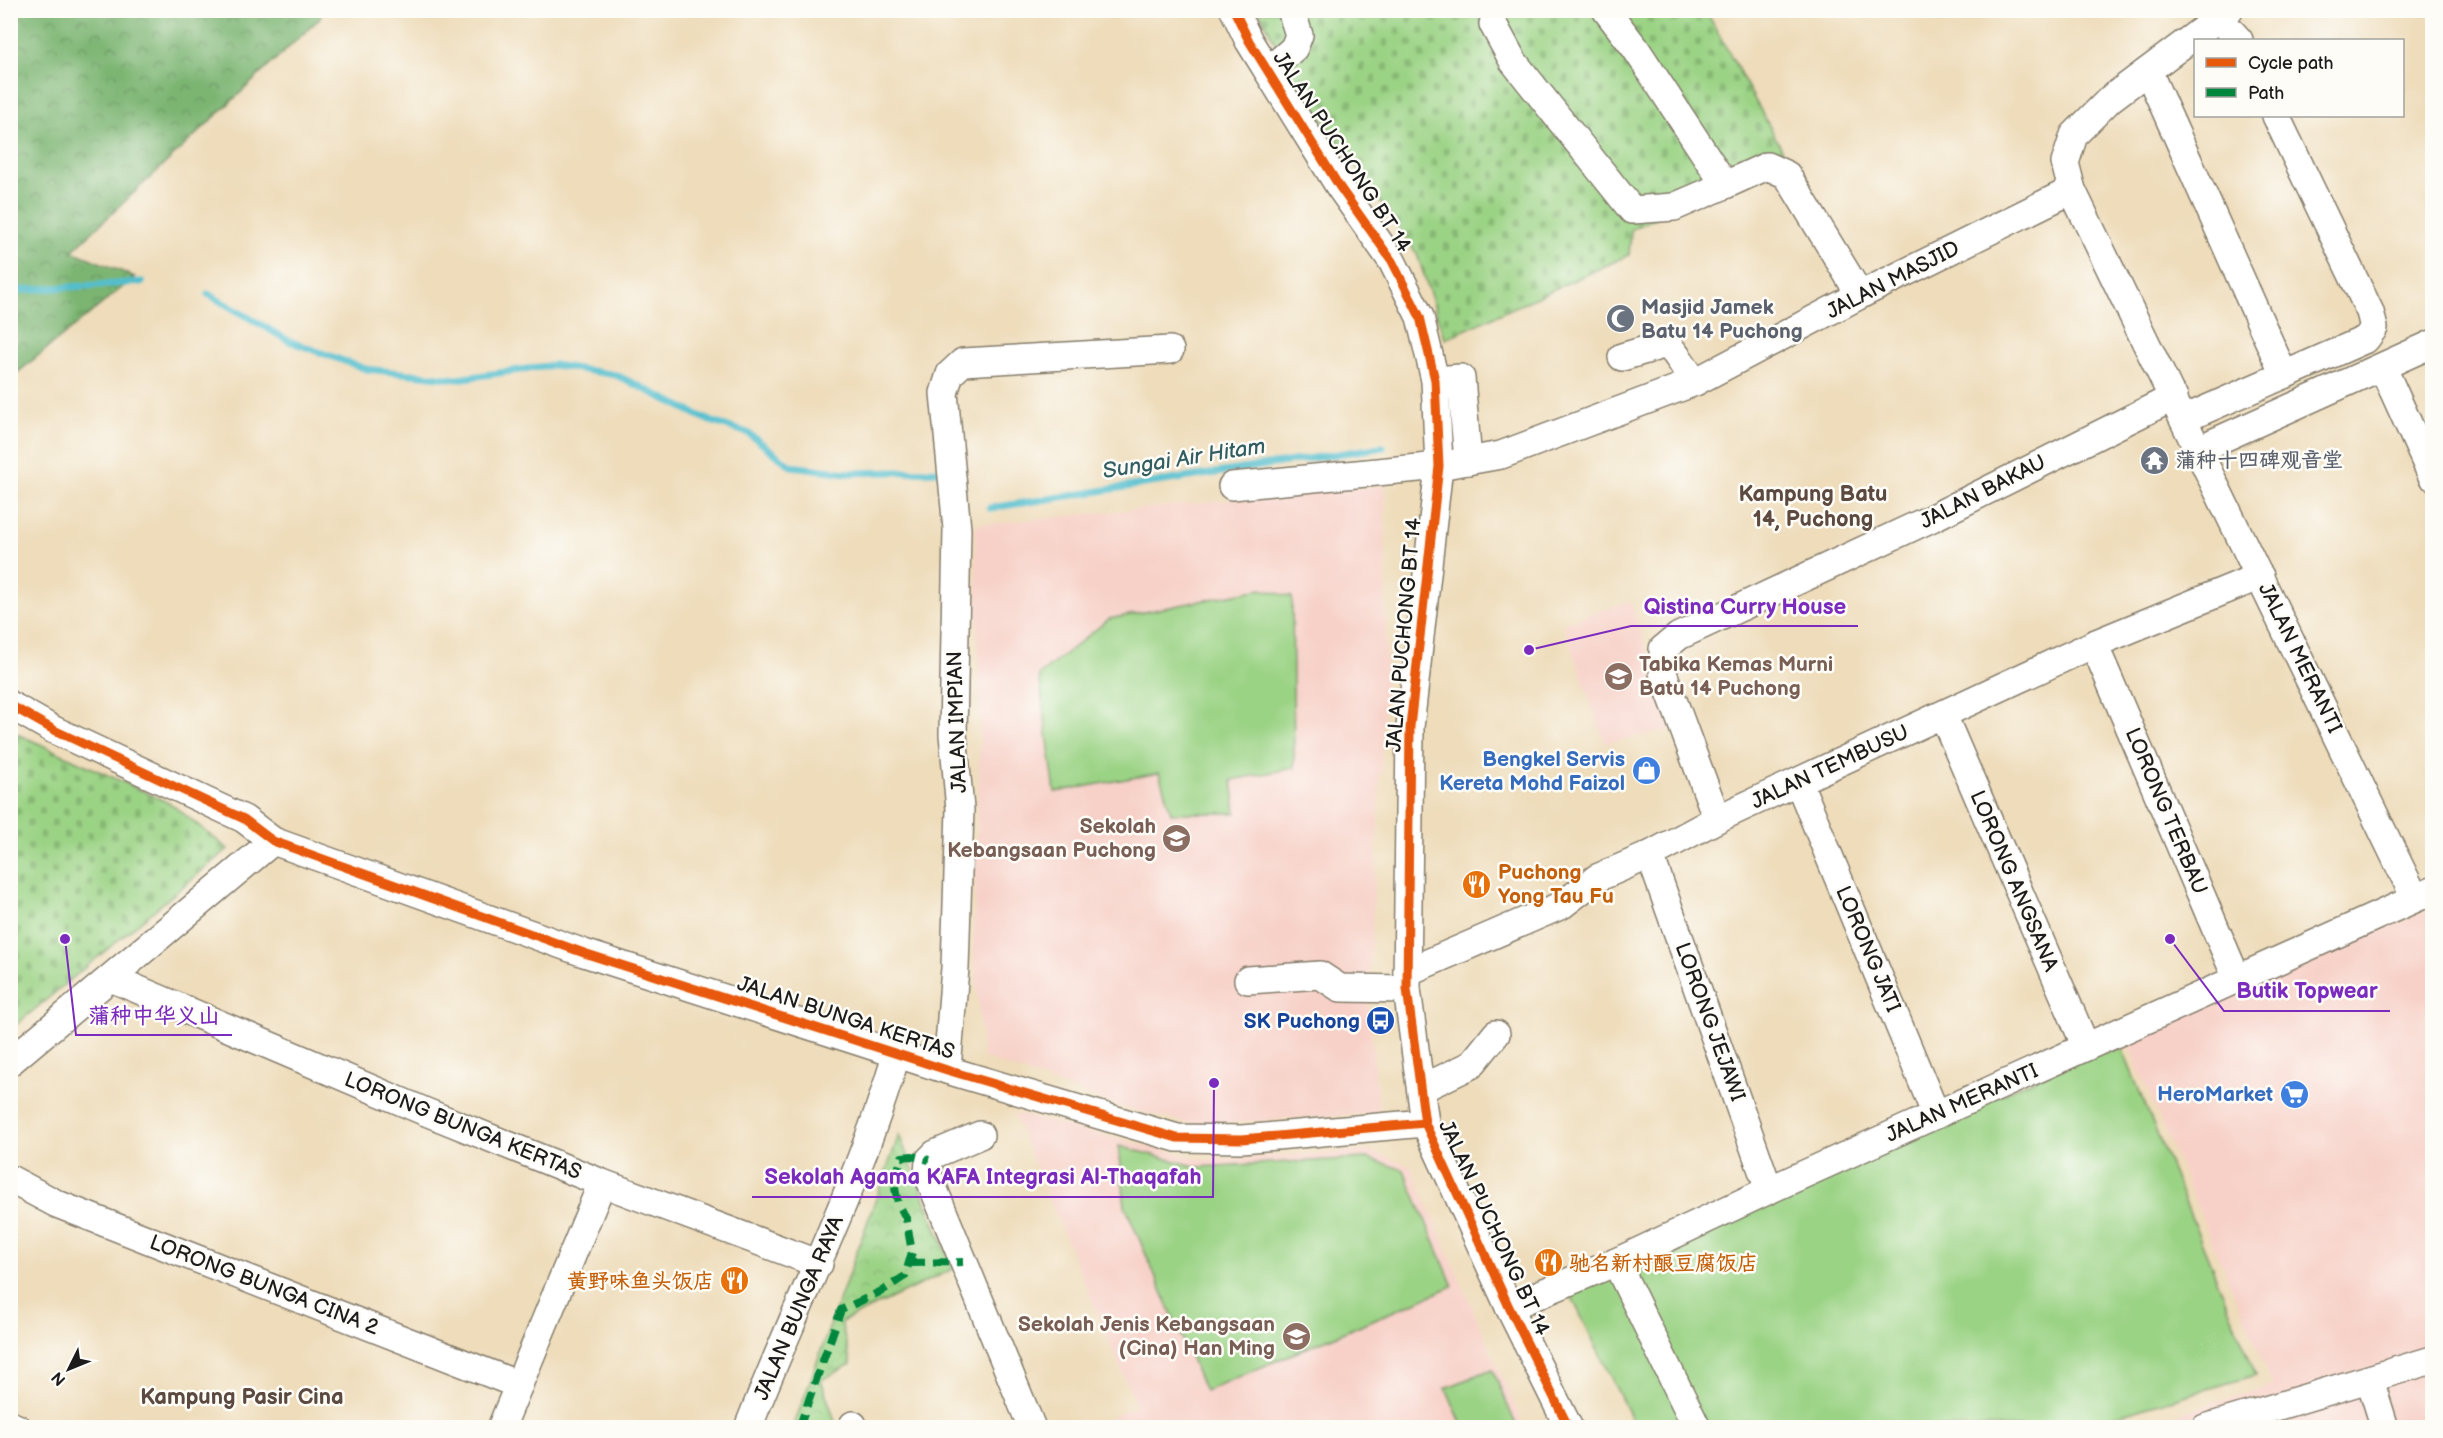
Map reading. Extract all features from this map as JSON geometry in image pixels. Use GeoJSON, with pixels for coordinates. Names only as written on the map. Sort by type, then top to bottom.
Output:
{"type":"FeatureCollection","features":[{"type":"Feature","properties":{"kind":"street","name":"JALAN PUCHONG BT 14"},"geometry":{"type":"LineString","coordinates":[[1234,10],[1339,186],[1392,261],[1420,317],[1435,380],[1438,466],[1410,727],[1407,981],[1425,1123],[1509,1307],[1569,1428]]}},
{"type":"Feature","properties":{"kind":"street"},"geometry":{"type":"LineString","coordinates":[[1268,70],[1294,48],[1299,35],[1291,10]]}},
{"type":"Feature","properties":{"kind":"street"},"geometry":{"type":"LineString","coordinates":[[1606,10],[1636,49],[1725,185]]}},
{"type":"Feature","properties":{"kind":"street"},"geometry":{"type":"LineString","coordinates":[[2072,190],[2065,163],[2074,135],[2110,99],[2224,14],[2238,39]]}},
{"type":"Feature","properties":{"kind":"street"},"geometry":{"type":"LineString","coordinates":[[1493,24],[1513,61],[1632,210],[1674,207],[1767,166],[1786,175],[1860,295]]}},
{"type":"Feature","properties":{"kind":"street"},"geometry":{"type":"LineString","coordinates":[[2148,71],[2284,375]]}},
{"type":"Feature","properties":{"kind":"street"},"geometry":{"type":"LineString","coordinates":[[2179,408],[2284,375],[2366,339],[2374,328],[2370,312],[2276,117]]}},
{"type":"Feature","properties":{"kind":"street","name":"JALAN MASJID"},"geometry":{"type":"LineString","coordinates":[[1232,486],[1438,466],[1501,455],[1695,382],[1860,295],[2072,190]]}},
{"type":"Feature","properties":{"kind":"street","name":"JALAN MERANTI"},"geometry":{"type":"LineString","coordinates":[[1509,1307],[1616,1262],[1769,1190],[2424,895],[2260,576],[2072,190]]}},
{"type":"Feature","properties":{"kind":"street"},"geometry":{"type":"LineString","coordinates":[[1622,357],[1666,344],[1674,350],[1678,361],[1695,382]]}},
{"type":"Feature","properties":{"kind":"street"},"geometry":{"type":"LineString","coordinates":[[2199,449],[2433,344]]}},
{"type":"Feature","properties":{"kind":"street","name":"JALAN IMPIAN"},"geometry":{"type":"LineString","coordinates":[[947,1070],[955,968],[960,809],[953,735],[957,529],[944,393],[950,374],[963,362],[1170,350]]}},
{"type":"Feature","properties":{"kind":"street"},"geometry":{"type":"LineString","coordinates":[[2383,368],[2433,476]]}},
{"type":"Feature","properties":{"kind":"street"},"geometry":{"type":"LineString","coordinates":[[1435,380],[1461,378],[1468,461]]}},
{"type":"Feature","properties":{"kind":"street","name":"JALAN BAKAU"},"geometry":{"type":"LineString","coordinates":[[1716,819],[1662,673],[1663,649],[1679,636],[1932,518],[2179,408]]}},
{"type":"Feature","properties":{"kind":"street","name":"JALAN TEMBUSU"},"geometry":{"type":"LineString","coordinates":[[1407,981],[1562,904],[1598,878],[1650,855],[1716,819],[1799,783],[2094,644],[2260,576]]}},
{"type":"Feature","properties":{"kind":"street","name":"LORONG TERBAU"},"geometry":{"type":"LineString","coordinates":[[2094,644],[2237,979]]}},
{"type":"Feature","properties":{"kind":"street","name":"JALAN BUNGA KERTAS"},"geometry":{"type":"LineString","coordinates":[[10,705],[54,730],[244,819],[273,841],[584,953],[947,1070],[1177,1138],[1242,1139],[1425,1123]]}},
{"type":"Feature","properties":{"kind":"street","name":"LORONG ANGSANA"},"geometry":{"type":"LineString","coordinates":[[1943,715],[2086,1047]]}},
{"type":"Feature","properties":{"kind":"street","name":"LORONG JATI"},"geometry":{"type":"LineString","coordinates":[[1799,783],[1936,1115]]}},
{"type":"Feature","properties":{"kind":"street"},"geometry":{"type":"LineString","coordinates":[[10,1062],[273,841]]}},
{"type":"Feature","properties":{"kind":"street","name":"LORONG JEJAWI"},"geometry":{"type":"LineString","coordinates":[[1650,855],[1769,1190]]}},
{"type":"Feature","properties":{"kind":"street"},"geometry":{"type":"LineString","coordinates":[[1248,980],[1320,975],[1340,988],[1407,981]]}},
{"type":"Feature","properties":{"kind":"street","name":"LORONG BUNGA KERTAS"},"geometry":{"type":"LineString","coordinates":[[111,978],[426,1112],[602,1183],[819,1264]]}},
{"type":"Feature","properties":{"kind":"street"},"geometry":{"type":"LineString","coordinates":[[1421,1089],[1472,1065],[1496,1034]]}},
{"type":"Feature","properties":{"kind":"street","name":"JALAN BUNGA RAYA"},"geometry":{"type":"LineString","coordinates":[[748,1428],[777,1354],[819,1264],[880,1110],[897,1052]]}},
{"type":"Feature","properties":{"kind":"street"},"geometry":{"type":"LineString","coordinates":[[980,1135],[935,1154],[929,1160],[928,1175],[1032,1428]]}},
{"type":"Feature","properties":{"kind":"street","name":"LORONG BUNGA CINA 2"},"geometry":{"type":"LineString","coordinates":[[10,1179],[57,1204],[519,1385]]}},
{"type":"Feature","properties":{"kind":"street"},"geometry":{"type":"LineString","coordinates":[[501,1428],[602,1183]]}},
{"type":"Feature","properties":{"kind":"street"},"geometry":{"type":"LineString","coordinates":[[1616,1262],[1697,1428]]}},
{"type":"Feature","properties":{"kind":"street"},"geometry":{"type":"LineString","coordinates":[[2205,1428],[2433,1360]]}},
{"type":"Feature","properties":{"kind":"street"},"geometry":{"type":"LineString","coordinates":[[2370,1380],[2385,1428]]}},
{"type":"Feature","properties":{"kind":"street"},"geometry":{"type":"LineString","coordinates":[[10,1425],[17,1428]]}},
{"type":"Feature","properties":{"kind":"shaded area","name":"Sekolah Kebangsaan Puchong"},"geometry":{"type":"Polygon","coordinates":[[[1385,485],[1386,676],[1368,1000],[1379,1113],[1195,1125],[1122,1107],[983,1058],[973,945],[980,731],[975,525],[1385,485]]]}},
{"type":"Feature","properties":{"kind":"shaded area","name":"Tabika Kemas Murni Batu 14 Puchong"},"geometry":{"type":"Polygon","coordinates":[[[1630,601],[1673,729],[1605,743],[1563,623],[1630,601]]]}},
{"type":"Feature","properties":{"kind":"shaded area"},"geometry":{"type":"Polygon","coordinates":[[[2432,908],[2432,1427],[2137,1427],[2273,1385],[2126,1040],[2432,908]]]}},
{"type":"Feature","properties":{"kind":"shaded area","name":"Sekolah Jenis Kebangsaan (Cina) Han Ming"},"geometry":{"type":"Polygon","coordinates":[[[1013,1113],[1205,1160],[1368,1151],[1411,1166],[1524,1427],[1091,1427],[1136,1405],[1013,1113]]]}},
{"type":"Feature","properties":{"kind":"green space"},"geometry":{"type":"Polygon","coordinates":[[[11,10],[324,11],[319,19],[72,251],[135,277],[11,378],[11,10]]]}},
{"type":"Feature","properties":{"kind":"green space"},"geometry":{"type":"Polygon","coordinates":[[[1259,11],[1706,11],[1784,153],[1631,230],[1629,255],[1445,339],[1417,254],[1294,79],[1259,11]]]}},
{"type":"Feature","properties":{"kind":"green space"},"geometry":{"type":"Polygon","coordinates":[[[1261,589],[1292,597],[1294,768],[1232,780],[1236,813],[1171,813],[1159,773],[1055,792],[1039,675],[1109,619],[1261,589]]]}},
{"type":"Feature","properties":{"kind":"green space"},"geometry":{"type":"Polygon","coordinates":[[[11,731],[171,804],[228,849],[11,1029],[11,731]]]}},
{"type":"Feature","properties":{"kind":"green space"},"geometry":{"type":"Polygon","coordinates":[[[2119,1041],[2256,1375],[2077,1427],[1635,1427],[1569,1291],[2119,1041]]]}},
{"type":"Feature","properties":{"kind":"green space"},"geometry":{"type":"Polygon","coordinates":[[[899,1135],[953,1269],[841,1322],[851,1364],[821,1380],[837,1427],[793,1428],[899,1135]]]}},
{"type":"Feature","properties":{"kind":"green space"},"geometry":{"type":"Polygon","coordinates":[[[1119,1146],[1198,1167],[1367,1158],[1404,1170],[1453,1286],[1205,1391],[1125,1206],[1119,1146]]]}},
{"type":"Feature","properties":{"kind":"green space"},"geometry":{"type":"Polygon","coordinates":[[[1492,1369],[1517,1427],[1463,1427],[1446,1388],[1492,1369]]]}},
{"type":"Feature","properties":{"kind":"waterway","name":"Sungai Air Hitam"},"geometry":{"type":"LineString","coordinates":[[10,291],[142,282]]}},
{"type":"Feature","properties":{"kind":"waterway","name":"Sungai Air Hitam"},"geometry":{"type":"LineString","coordinates":[[208,294],[289,341],[366,369],[457,379],[554,365],[616,375],[710,421],[748,433],[791,466],[847,473],[941,471]]}},
{"type":"Feature","properties":{"kind":"waterway","name":"Sungai Air Hitam"},"geometry":{"type":"LineString","coordinates":[[990,508],[1383,447]]}},
{"type":"Feature","properties":{"kind":"marked path"},"geometry":{"type":"LineString","coordinates":[[799,1428],[841,1310],[882,1291],[905,1276],[912,1252],[906,1218],[898,1203],[894,1183],[902,1157],[912,1156],[929,1160]]}},
{"type":"Feature","properties":{"kind":"marked path"},"geometry":{"type":"LineString","coordinates":[[910,1263],[963,1262]]}},
{"type":"Feature","properties":{"kind":"marked path"},"geometry":{"type":"LineString","coordinates":[[849,1428],[853,1425]]}},
{"type":"Feature","properties":{"kind":"cycle path"},"geometry":{"type":"LineString","coordinates":[[1234,10],[1249,41],[1339,186],[1392,261],[1420,317],[1435,380],[1439,466],[1410,727],[1407,989],[1425,1123],[1509,1307],[1569,1428]]}},
{"type":"Feature","properties":{"kind":"cycle path"},"geometry":{"type":"LineString","coordinates":[[10,705],[54,730],[244,819],[273,841],[584,953],[947,1070],[1177,1138],[1242,1139],[1425,1123]]}},
{"type":"Feature","properties":{"kind":"place","name":"Masjid Jamek Batu 14 Puchong"},"geometry":{"type":"Point","coordinates":[1620,319]}},
{"type":"Feature","properties":{"kind":"place","name":"蒲种十四碑观音堂"},"geometry":{"type":"Point","coordinates":[2154,460]}},
{"type":"Feature","properties":{"kind":"place","name":"Qistina Curry House"},"geometry":{"type":"Point","coordinates":[1529,650]}},
{"type":"Feature","properties":{"kind":"place","name":"Tabika Kemas Murni Batu 14 Puchong"},"geometry":{"type":"Point","coordinates":[1618,676]}},
{"type":"Feature","properties":{"kind":"place","name":"Bengkel Servis Kereta Mohd Faizol"},"geometry":{"type":"Point","coordinates":[1646,771]}},
{"type":"Feature","properties":{"kind":"place","name":"Sekolah Kebangsaan Puchong"},"geometry":{"type":"Point","coordinates":[1177,838]}},
{"type":"Feature","properties":{"kind":"place","name":"Puchong Yong Tau Fu"},"geometry":{"type":"Point","coordinates":[1477,884]}},
{"type":"Feature","properties":{"kind":"place","name":"蒲种中华义山"},"geometry":{"type":"Point","coordinates":[65,939]}},
{"type":"Feature","properties":{"kind":"place","name":"Butik Topwear"},"geometry":{"type":"Point","coordinates":[2170,939]}},
{"type":"Feature","properties":{"kind":"place","name":"SK Puchong"},"geometry":{"type":"Point","coordinates":[1381,1021]}},
{"type":"Feature","properties":{"kind":"place","name":"Sekolah Agama KAFA Integrasi Al-Thaqafah"},"geometry":{"type":"Point","coordinates":[1214,1083]}},
{"type":"Feature","properties":{"kind":"place","name":"HeroMarket"},"geometry":{"type":"Point","coordinates":[2294,1094]}},
{"type":"Feature","properties":{"kind":"place","name":"驰名新村酿豆腐饭店"},"geometry":{"type":"Point","coordinates":[1548,1263]}},
{"type":"Feature","properties":{"kind":"place","name":"黄野味鱼头饭店"},"geometry":{"type":"Point","coordinates":[735,1281]}},
{"type":"Feature","properties":{"kind":"place","name":"Sekolah Jenis Kebangsaan (Cina) Han Ming"},"geometry":{"type":"Point","coordinates":[1296,1336]}},
{"type":"Feature","properties":{"kind":"district","name":"Kampung Batu 14, Puchong"},"geometry":{"type":"Point","coordinates":[1813,506]}},
{"type":"Feature","properties":{"kind":"district","name":"Kampung Pasir Cina"},"geometry":{"type":"Point","coordinates":[242,1397]}}]}
